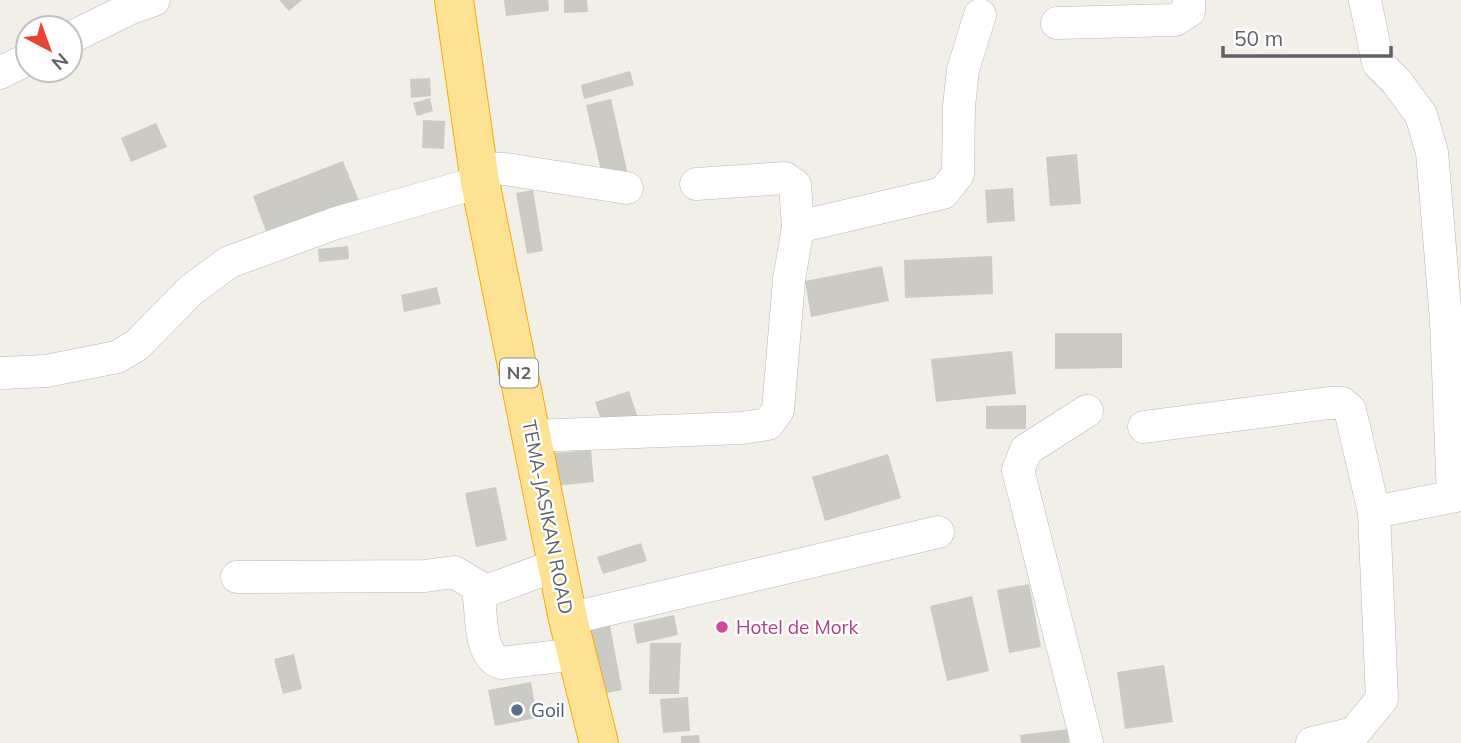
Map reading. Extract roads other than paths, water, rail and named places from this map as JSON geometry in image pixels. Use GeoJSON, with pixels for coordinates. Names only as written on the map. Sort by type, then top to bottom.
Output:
{"type":"FeatureCollection","features":[{"type":"Feature","properties":{"kind":"highway","name":"TEMA-JASIKAN ROAD"},"geometry":{"type":"LineString","coordinates":[[454,0],[479,175],[572,637],[599,743]]}},
{"type":"Feature","properties":{"kind":"street"},"geometry":{"type":"LineString","coordinates":[[84,31],[131,8],[155,0]]}},
{"type":"Feature","properties":{"kind":"street"},"geometry":{"type":"LineString","coordinates":[[1057,23],[1175,20],[1189,11],[1189,0]]}},
{"type":"Feature","properties":{"kind":"street"},"geometry":{"type":"LineString","coordinates":[[1365,0],[1378,63],[1396,81],[1421,115],[1432,152],[1448,174],[1446,320],[1457,495],[1374,512]]}},
{"type":"Feature","properties":{"kind":"street"},"geometry":{"type":"LineString","coordinates":[[798,227],[943,192],[958,174],[959,106],[963,70],[980,15]]}},
{"type":"Feature","properties":{"kind":"street"},"geometry":{"type":"LineString","coordinates":[[2,373],[46,371],[117,357],[137,345],[191,290],[229,262],[479,175],[505,169],[627,188]]}},
{"type":"Feature","properties":{"kind":"street"},"geometry":{"type":"LineString","coordinates":[[532,436],[742,428],[768,424],[778,410],[789,280],[798,227],[795,184],[791,180],[696,184]]}},
{"type":"Feature","properties":{"kind":"street"},"geometry":{"type":"LineString","coordinates":[[1144,427],[1342,403],[1350,410],[1374,512],[1382,699],[1354,733],[1312,743]]}},
{"type":"Feature","properties":{"kind":"street"},"geometry":{"type":"LineString","coordinates":[[1087,411],[1026,450],[1018,470],[1087,743]]}},
{"type":"Feature","properties":{"kind":"street"},"geometry":{"type":"LineString","coordinates":[[557,565],[486,592],[479,598],[486,652],[492,660],[500,663],[572,637],[938,532]]}},
{"type":"Feature","properties":{"kind":"street"},"geometry":{"type":"LineString","coordinates":[[237,576],[425,576],[454,572],[486,592]]}},
{"type":"Feature","properties":{"kind":"place","name":"Hotel de Mork"},"geometry":{"type":"Point","coordinates":[722,627]}},
{"type":"Feature","properties":{"kind":"place","name":"Goil"},"geometry":{"type":"Point","coordinates":[517,710]}}]}
